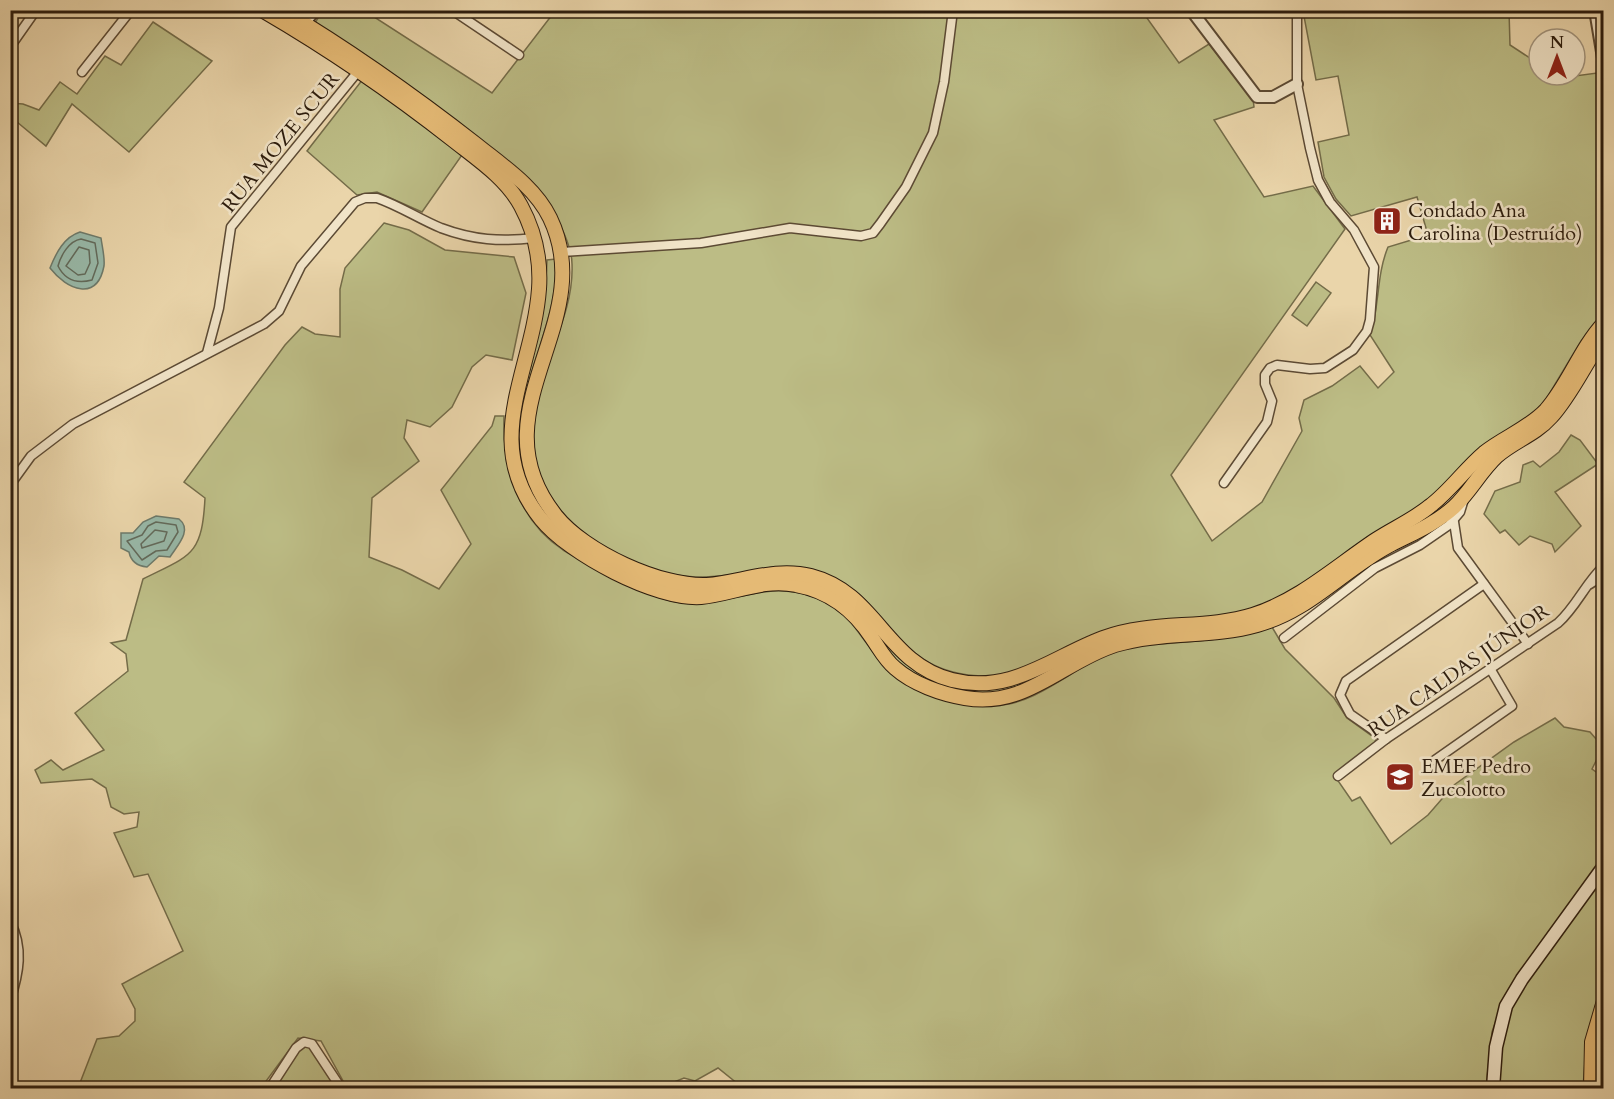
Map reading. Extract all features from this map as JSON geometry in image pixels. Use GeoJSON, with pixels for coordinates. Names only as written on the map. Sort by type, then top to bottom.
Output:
{"type":"FeatureCollection","features":[{"type":"Feature","properties":{"kind":"main road"},"geometry":{"type":"LineString","coordinates":[[262,10],[301,27],[436,113],[521,182],[547,212],[562,252],[564,269],[561,299],[531,396],[526,440],[535,483],[563,525],[599,551],[677,583],[709,585],[762,575],[787,573],[810,576],[827,582],[845,591],[865,608],[906,657],[926,670],[953,680],[975,684],[1004,682],[1036,671],[1106,637],[1158,626],[1235,619],[1285,603],[1393,529],[1431,506],[1490,449],[1529,425],[1542,414],[1555,398],[1593,335],[1604,323]]}},
{"type":"Feature","properties":{"kind":"main road"},"geometry":{"type":"LineString","coordinates":[[282,10],[301,27]]}},
{"type":"Feature","properties":{"kind":"main road"},"geometry":{"type":"LineString","coordinates":[[362,66],[505,183],[520,203],[534,238],[538,255],[537,304],[513,405],[510,436],[519,478],[525,494],[543,521],[562,540],[588,557],[639,583],[674,596],[715,595],[774,583],[799,585],[825,594],[856,616],[891,665],[912,680],[947,694],[978,700],[1007,697],[1026,692],[1083,659],[1113,646],[1146,639],[1257,626],[1297,609],[1371,557],[1420,538],[1454,507],[1467,493],[1481,471],[1502,451],[1536,432],[1553,415],[1604,337]]}},
{"type":"Feature","properties":{"kind":"main road"},"geometry":{"type":"LineString","coordinates":[[534,238],[556,233]]}},
{"type":"Feature","properties":{"kind":"main road"},"geometry":{"type":"LineString","coordinates":[[538,255],[555,255],[562,252]]}},
{"type":"Feature","properties":{"kind":"main road"},"geometry":{"type":"LineString","coordinates":[[1420,538],[1424,523],[1457,493],[1463,485],[1468,470]]}},
{"type":"Feature","properties":{"kind":"main road"},"geometry":{"type":"LineString","coordinates":[[1493,1089],[1496,1047],[1506,1006],[1521,980],[1604,866]]}},
{"type":"Feature","properties":{"kind":"main road"},"geometry":{"type":"LineString","coordinates":[[1590,1089],[1592,1042],[1604,1001]]}},
{"type":"Feature","properties":{"kind":"street"},"geometry":{"type":"LineString","coordinates":[[10,47],[36,10]]}},
{"type":"Feature","properties":{"kind":"street"},"geometry":{"type":"LineString","coordinates":[[82,72],[131,10]]}},
{"type":"Feature","properties":{"kind":"street"},"geometry":{"type":"LineString","coordinates":[[301,27],[315,10]]}},
{"type":"Feature","properties":{"kind":"street"},"geometry":{"type":"LineString","coordinates":[[452,10],[519,55]]}},
{"type":"Feature","properties":{"kind":"street"},"geometry":{"type":"LineString","coordinates":[[562,252],[701,243],[790,228],[861,236],[873,233],[906,187],[933,133],[944,82],[953,10]]}},
{"type":"Feature","properties":{"kind":"street"},"geometry":{"type":"LineString","coordinates":[[1191,10],[1250,91],[1257,97],[1265,99],[1297,84]]}},
{"type":"Feature","properties":{"kind":"street"},"geometry":{"type":"LineString","coordinates":[[1224,483],[1267,422],[1272,401],[1264,384],[1265,375],[1270,368],[1277,365],[1310,369],[1325,368],[1360,343],[1370,320],[1374,267],[1359,238],[1330,202],[1318,180],[1297,84],[1297,10]]}},
{"type":"Feature","properties":{"kind":"street"},"geometry":{"type":"LineString","coordinates":[[1595,10],[1604,64]]}},
{"type":"Feature","properties":{"kind":"street","name":"RUA MOZE SCUR"},"geometry":{"type":"LineString","coordinates":[[207,353],[224,285],[231,226],[362,66]]}},
{"type":"Feature","properties":{"kind":"street"},"geometry":{"type":"LineString","coordinates":[[10,485],[32,456],[73,424],[264,324],[279,311],[301,266],[355,202],[365,198],[389,202],[441,228],[471,237],[499,242],[534,238]]}},
{"type":"Feature","properties":{"kind":"street"},"geometry":{"type":"LineString","coordinates":[[1467,493],[1454,522],[1458,548],[1528,644]]}},
{"type":"Feature","properties":{"kind":"street"},"geometry":{"type":"LineString","coordinates":[[1284,639],[1375,568],[1420,538],[1454,522]]}},
{"type":"Feature","properties":{"kind":"street","name":"RUA CALDAS JÚNIOR"},"geometry":{"type":"LineString","coordinates":[[1338,776],[1386,739],[1558,623],[1573,609],[1590,585],[1593,576],[1604,566]]}},
{"type":"Feature","properties":{"kind":"street","name":"RUA CALDAS JÚNIOR"},"geometry":{"type":"LineString","coordinates":[[1590,585],[1604,575]]}},
{"type":"Feature","properties":{"kind":"street"},"geometry":{"type":"LineString","coordinates":[[1386,739],[1350,714],[1340,695],[1346,681],[1484,584]]}},
{"type":"Feature","properties":{"kind":"street"},"geometry":{"type":"LineString","coordinates":[[1435,760],[1512,706],[1491,670]]}},
{"type":"Feature","properties":{"kind":"street"},"geometry":{"type":"LineString","coordinates":[[10,921],[18,937],[20,955],[10,1001]]}},
{"type":"Feature","properties":{"kind":"street"},"geometry":{"type":"LineString","coordinates":[[270,1089],[296,1048],[304,1042],[312,1044],[318,1051],[341,1089]]}},
{"type":"Feature","properties":{"kind":"green space"},"geometry":{"type":"Polygon","coordinates":[[[322,11],[365,11],[492,93],[555,11],[1142,11],[1179,63],[1209,44],[1253,99],[1254,107],[1214,120],[1264,197],[1313,186],[1345,229],[1171,475],[1212,541],[1262,502],[1302,431],[1299,418],[1304,400],[1332,386],[1360,366],[1378,388],[1394,372],[1370,335],[1384,258],[1388,247],[1428,235],[1417,197],[1351,216],[1336,199],[1324,177],[1318,142],[1349,135],[1338,76],[1316,80],[1303,11],[1509,11],[1510,45],[1527,56],[1527,87],[1587,87],[1587,74],[1597,73],[1604,106],[1603,314],[1581,341],[1542,406],[1426,503],[1299,589],[1271,604],[1001,676],[964,675],[935,666],[921,658],[897,636],[863,598],[845,585],[779,567],[719,576],[673,575],[621,556],[595,541],[573,524],[556,504],[542,481],[535,455],[533,426],[537,394],[565,314],[572,281],[570,250],[552,209],[315,23],[322,11]]]}},
{"type":"Feature","properties":{"kind":"green space"},"geometry":{"type":"Polygon","coordinates":[[[153,22],[212,61],[129,152],[72,104],[46,146],[11,117],[11,103],[23,104],[39,110],[60,82],[77,94],[105,56],[121,65],[153,22]]]}},
{"type":"Feature","properties":{"kind":"green space"},"geometry":{"type":"Polygon","coordinates":[[[363,79],[462,155],[422,212],[377,192],[357,195],[307,151],[363,79]]]}},
{"type":"Feature","properties":{"kind":"green space"},"geometry":{"type":"Polygon","coordinates":[[[384,223],[409,230],[445,250],[514,257],[526,293],[512,360],[486,355],[472,367],[452,407],[430,427],[407,420],[404,438],[419,461],[372,498],[369,557],[402,570],[439,589],[471,544],[441,490],[492,426],[495,416],[504,416],[506,454],[510,473],[524,508],[547,538],[569,554],[649,594],[677,602],[722,600],[770,591],[804,594],[824,601],[844,615],[891,672],[977,700],[997,705],[1027,699],[1101,656],[1120,648],[1217,639],[1272,627],[1285,649],[1334,698],[1347,718],[1376,739],[1374,744],[1334,775],[1352,801],[1360,797],[1391,844],[1428,815],[1454,785],[1514,742],[1555,718],[1564,727],[1590,732],[1603,747],[1592,769],[1603,777],[1603,858],[1503,1001],[1492,1032],[1486,1088],[767,1088],[755,1083],[748,1088],[743,1088],[718,1068],[695,1081],[684,1078],[659,1088],[347,1088],[321,1041],[298,1038],[261,1088],[78,1088],[97,1039],[119,1036],[135,1021],[135,1009],[122,984],[183,951],[148,874],[134,877],[114,833],[137,827],[139,812],[124,814],[111,807],[106,788],[92,779],[41,783],[35,770],[51,760],[63,770],[104,750],[75,713],[128,671],[126,654],[111,643],[126,640],[143,579],[183,558],[197,543],[201,532],[205,498],[184,482],[285,345],[302,327],[315,334],[340,337],[340,289],[345,268],[384,223]]]}},
{"type":"Feature","properties":{"kind":"green space"},"geometry":{"type":"Polygon","coordinates":[[[556,259],[555,287],[549,315],[532,370],[520,425],[521,452],[528,480],[555,524],[572,539],[606,560],[646,578],[684,589],[712,589],[784,578],[821,585],[841,596],[858,611],[904,660],[923,673],[947,683],[972,688],[994,687],[1035,675],[1074,655],[1117,638],[1162,630],[1229,623],[1273,612],[1304,596],[1373,547],[1424,517],[1457,488],[1415,529],[1374,549],[1316,592],[1286,610],[1269,617],[1218,628],[1150,634],[1116,641],[1073,660],[1036,681],[997,694],[974,694],[947,688],[906,671],[888,655],[873,629],[850,604],[820,587],[798,581],[772,580],[708,591],[681,591],[646,581],[609,564],[577,545],[555,526],[529,490],[519,462],[516,434],[523,376],[544,289],[547,260],[556,259]]]}},
{"type":"Feature","properties":{"kind":"green space"},"geometry":{"type":"Polygon","coordinates":[[[1316,282],[1331,293],[1307,326],[1292,315],[1316,282]]]}},
{"type":"Feature","properties":{"kind":"green space"},"geometry":{"type":"Polygon","coordinates":[[[1571,435],[1580,440],[1598,464],[1555,492],[1581,526],[1555,552],[1552,544],[1530,536],[1519,545],[1505,530],[1500,533],[1484,514],[1495,491],[1520,482],[1523,465],[1533,461],[1540,467],[1559,452],[1571,435]]]}},
{"type":"Feature","properties":{"kind":"green space"},"geometry":{"type":"Polygon","coordinates":[[[1603,872],[1603,980],[1587,1035],[1583,1088],[1498,1088],[1503,1036],[1512,1006],[1542,955],[1603,872]]]}},
{"type":"Feature","properties":{"kind":"green space"},"geometry":{"type":"Polygon","coordinates":[[[308,1046],[316,1051],[338,1088],[272,1088],[302,1047],[308,1046]]]}},
{"type":"Feature","properties":{"kind":"water"},"geometry":{"type":"Polygon","coordinates":[[[80,232],[101,238],[104,259],[104,266],[95,285],[81,289],[65,282],[50,268],[65,242],[80,232]]]}},
{"type":"Feature","properties":{"kind":"water"},"geometry":{"type":"Polygon","coordinates":[[[156,516],[179,519],[183,523],[184,533],[170,557],[159,556],[147,567],[140,566],[133,561],[129,552],[121,548],[121,533],[133,533],[143,522],[156,516]]]}},
{"type":"Feature","properties":{"kind":"place","name":"Condado Ana Carolina (Destruído)"},"geometry":{"type":"Point","coordinates":[1387,221]}},
{"type":"Feature","properties":{"kind":"place","name":"EMEF Pedro Zucolotto"},"geometry":{"type":"Point","coordinates":[1400,777]}}]}
